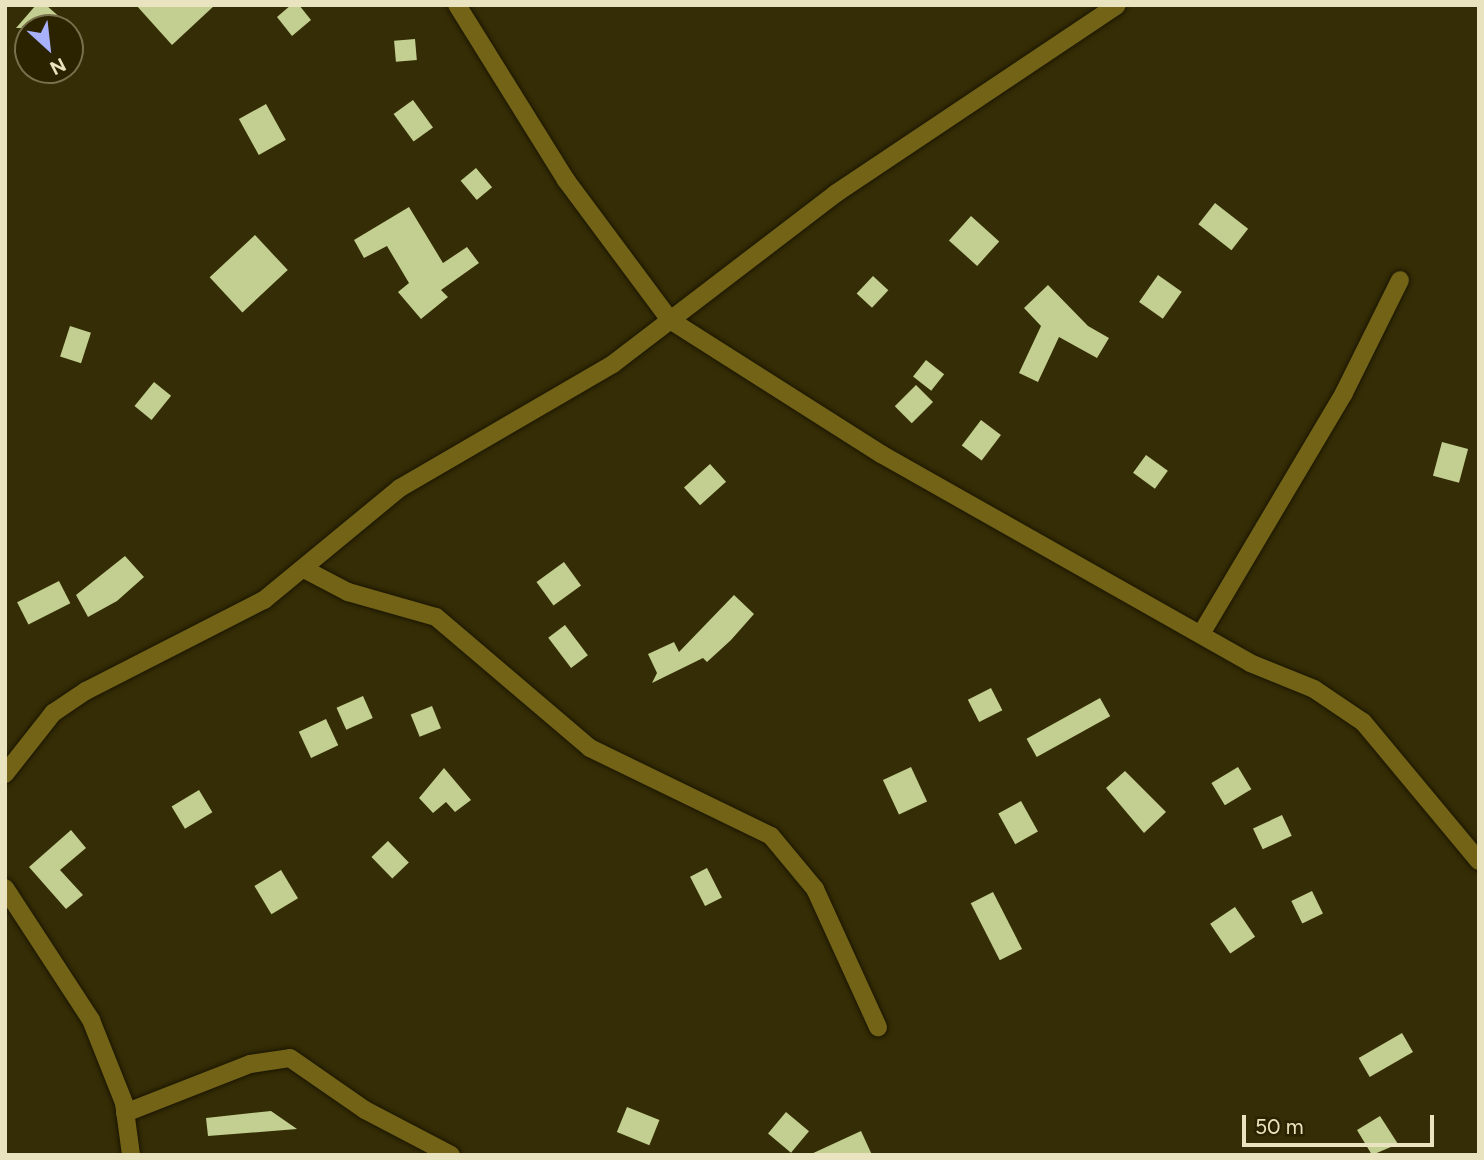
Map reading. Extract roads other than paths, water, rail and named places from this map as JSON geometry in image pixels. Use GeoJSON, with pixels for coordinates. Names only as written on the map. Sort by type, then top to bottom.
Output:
{"type":"FeatureCollection","features":[{"type":"Feature","properties":{"kind":"street"},"geometry":{"type":"LineString","coordinates":[[457,5],[566,180],[670,320],[881,454],[1200,634],[1314,689],[1363,722],[1479,861]]}},
{"type":"Feature","properties":{"kind":"street"},"geometry":{"type":"LineString","coordinates":[[5,774],[53,713],[86,691],[264,600],[400,488],[613,364],[835,194],[1117,5]]}},
{"type":"Feature","properties":{"kind":"street"},"geometry":{"type":"LineString","coordinates":[[1200,634],[1345,393],[1400,280]]}},
{"type":"Feature","properties":{"kind":"street"},"geometry":{"type":"LineString","coordinates":[[304,569],[348,592],[436,617],[590,748],[771,836],[815,889],[878,1027]]}},
{"type":"Feature","properties":{"kind":"street"},"geometry":{"type":"LineString","coordinates":[[5,888],[91,1020],[125,1113],[131,1155]]}},
{"type":"Feature","properties":{"kind":"street"},"geometry":{"type":"LineString","coordinates":[[125,1113],[250,1064],[290,1058],[365,1110],[451,1155]]}}]}
